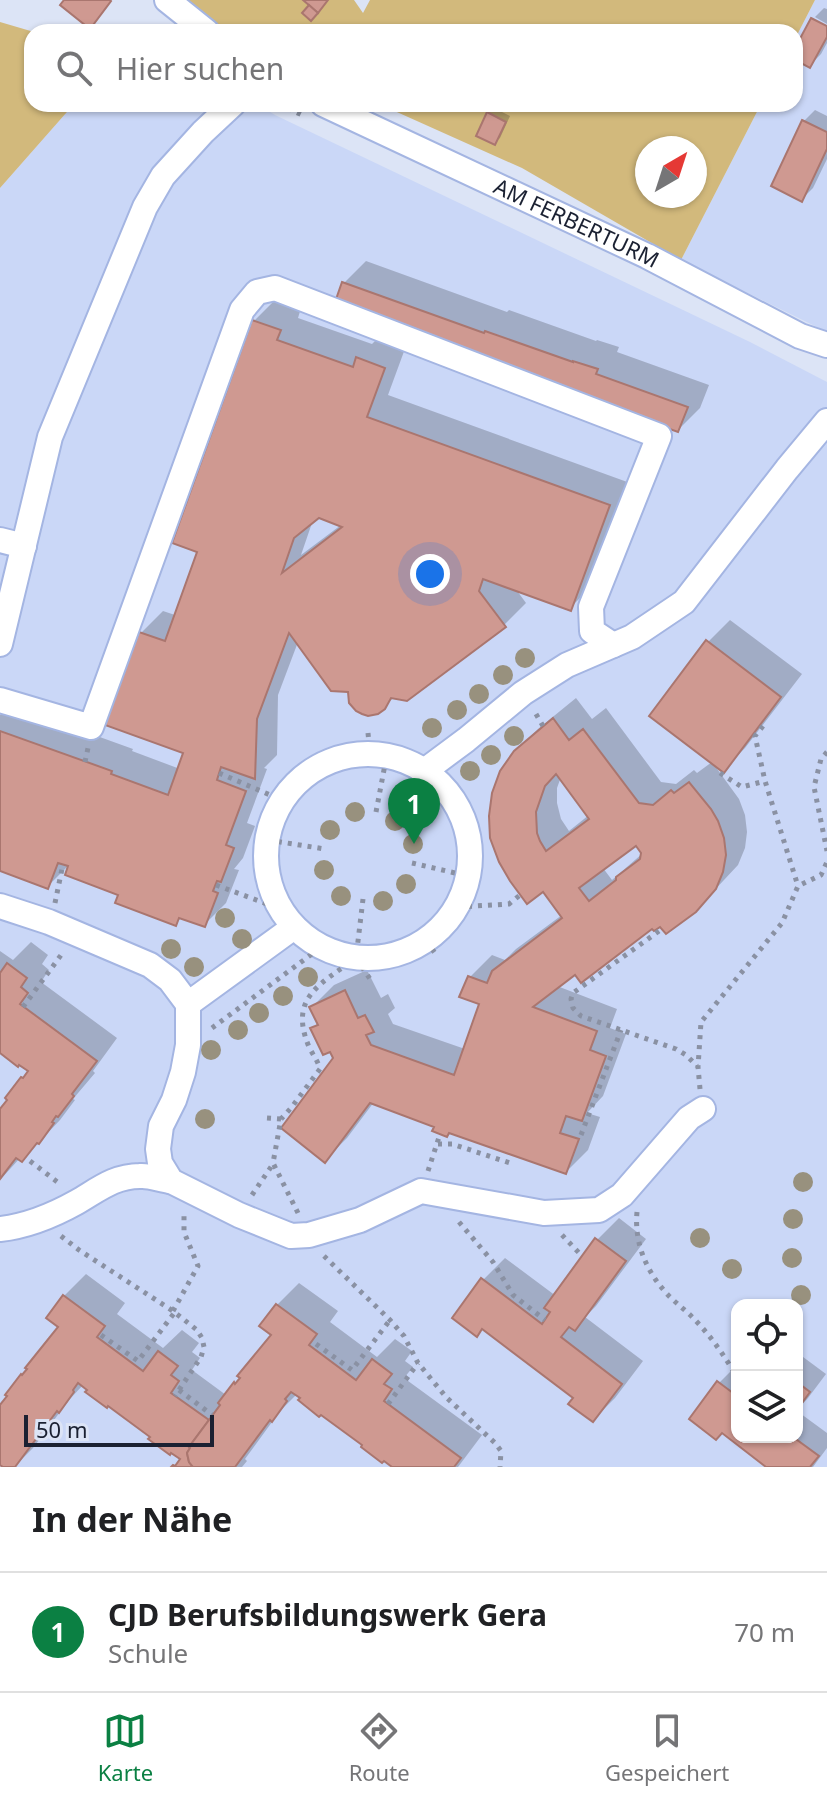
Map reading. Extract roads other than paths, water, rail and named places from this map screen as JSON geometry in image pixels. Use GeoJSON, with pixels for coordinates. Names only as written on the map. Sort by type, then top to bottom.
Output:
{"type":"FeatureCollection","features":[{"type":"Feature","properties":{"kind":"street"},"geometry":{"type":"LineString","coordinates":[[167,0],[197,24]]}},
{"type":"Feature","properties":{"kind":"street"},"geometry":{"type":"LineString","coordinates":[[0,644],[50,437],[145,207],[163,176],[224,112]]}},
{"type":"Feature","properties":{"kind":"street","name":"AM FERBERTURM"},"geometry":{"type":"LineString","coordinates":[[340,112],[647,256],[800,336],[827,345]]}},
{"type":"Feature","properties":{"kind":"street"},"geometry":{"type":"LineString","coordinates":[[4,696],[91,727],[242,310],[257,292],[275,288],[659,436],[591,607],[592,631],[613,645]]}},
{"type":"Feature","properties":{"kind":"street"},"geometry":{"type":"LineString","coordinates":[[423,772],[523,693],[567,665],[632,637],[684,602],[827,421]]}},
{"type":"Feature","properties":{"kind":"street"},"geometry":{"type":"LineString","coordinates":[[0,540],[24,546]]}},
{"type":"Feature","properties":{"kind":"street"},"geometry":{"type":"LineString","coordinates":[[375,747],[423,772],[432,775],[457,805],[468,832],[468,876],[458,907],[432,949],[394,956],[356,958],[320,948],[275,901],[266,867],[269,827],[291,787],[330,760],[375,747]]}},
{"type":"Feature","properties":{"kind":"street"},"geometry":{"type":"LineString","coordinates":[[0,906],[49,922],[150,965],[170,980],[188,1004],[188,1045],[174,1100],[161,1126],[138,1156],[78,1202],[42,1220],[0,1229]]}},
{"type":"Feature","properties":{"kind":"street"},"geometry":{"type":"LineString","coordinates":[[188,1004],[288,918]]}},
{"type":"Feature","properties":{"kind":"street"},"geometry":{"type":"LineString","coordinates":[[107,1182],[140,1175],[181,1187],[291,1236],[309,1235],[360,1220],[421,1191],[544,1213],[599,1210],[622,1195],[689,1118],[703,1109]]}},
{"type":"Feature","properties":{"kind":"street"},"geometry":{"type":"LineString","coordinates":[[161,1126],[160,1163],[181,1187]]}},
{"type":"Feature","properties":{"kind":"place","name":"CJD Berufsbildungswerk Gera"},"geometry":{"type":"Point","coordinates":[414,844]}}]}
